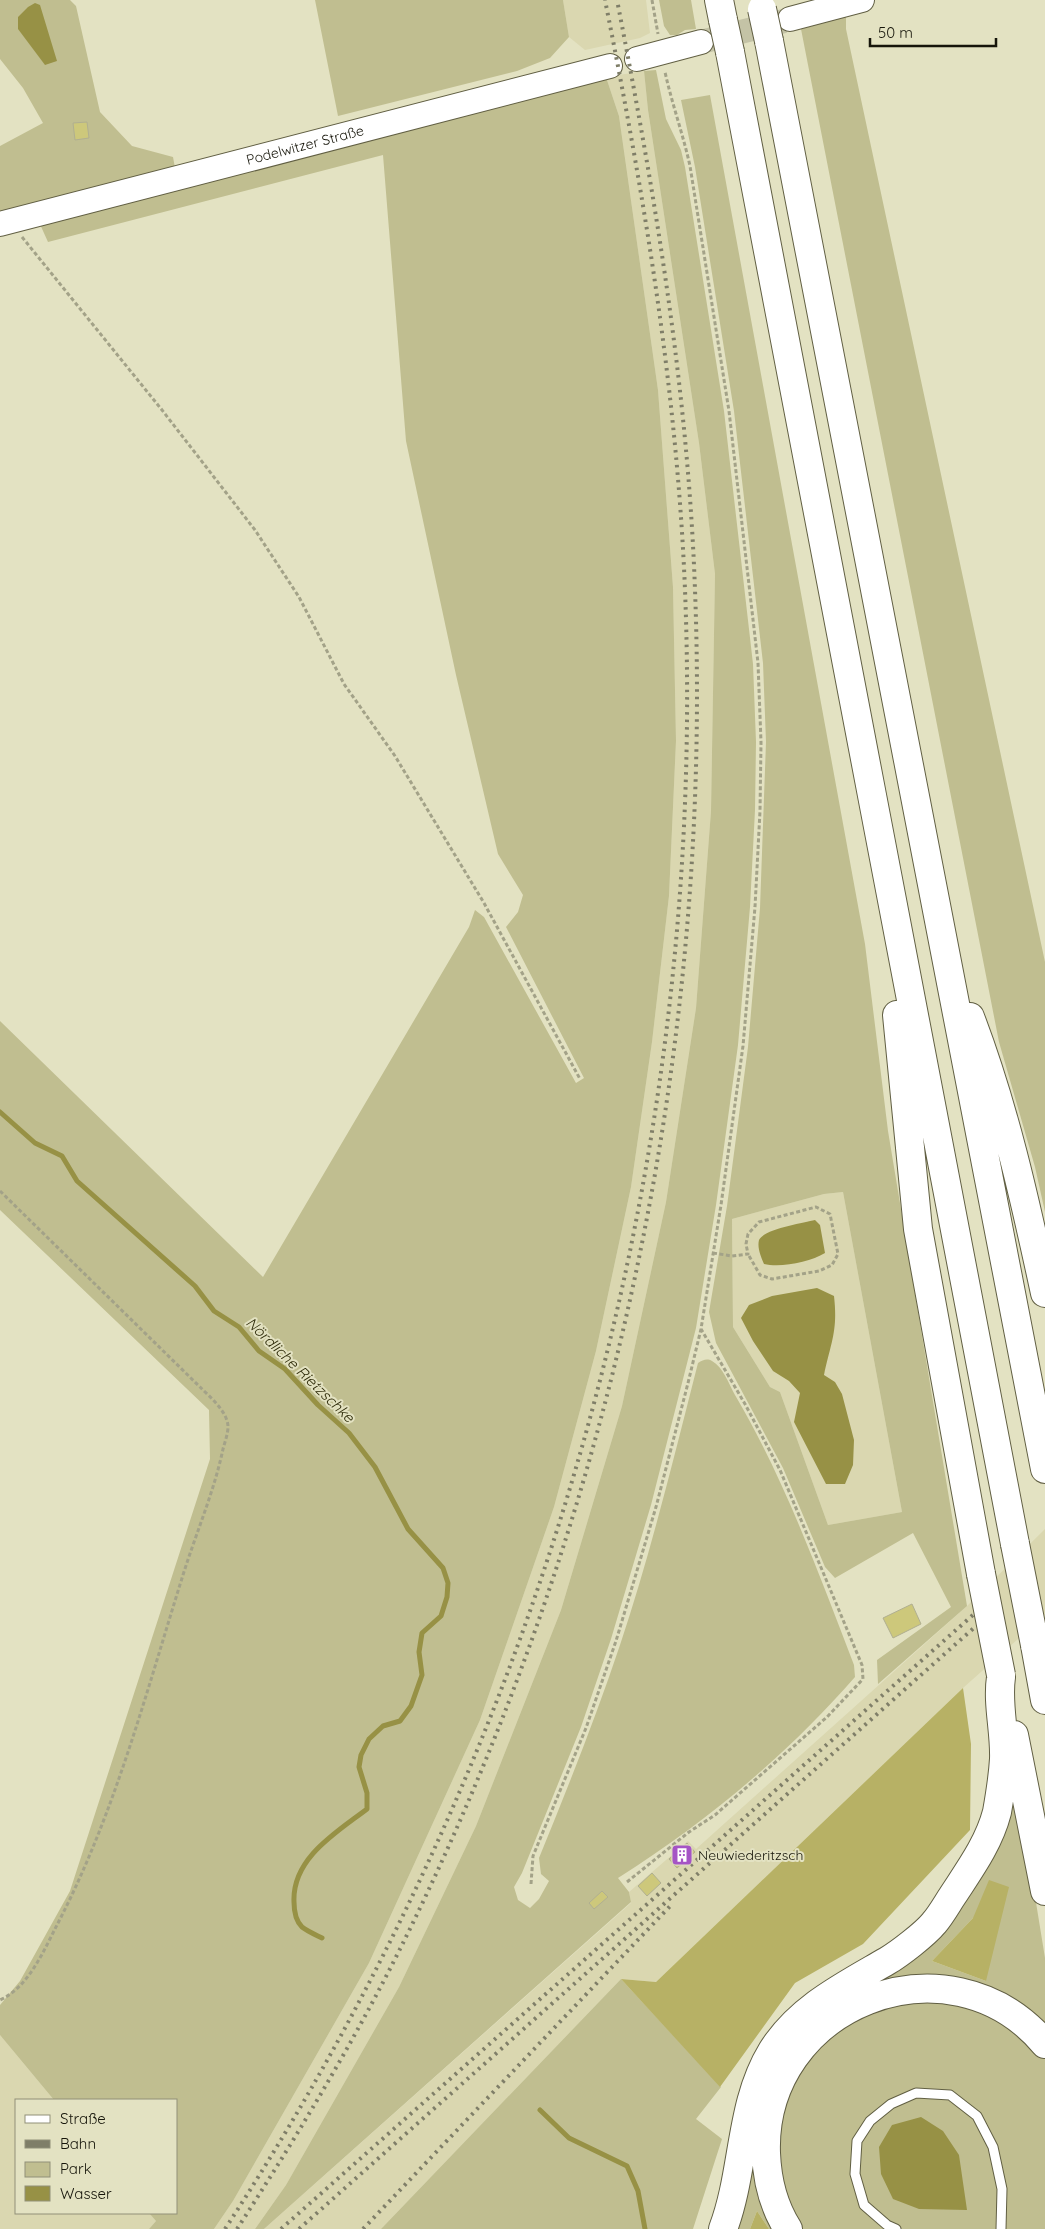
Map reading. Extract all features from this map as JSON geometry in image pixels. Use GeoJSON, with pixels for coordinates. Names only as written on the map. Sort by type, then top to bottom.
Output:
{"type":"FeatureCollection","features":[{"type":"Feature","properties":{"kind":"highway"},"geometry":{"type":"LineString","coordinates":[[761,4],[1045,1469]]}},
{"type":"Feature","properties":{"kind":"highway"},"geometry":{"type":"LineString","coordinates":[[721,10],[1045,1700]]}},
{"type":"Feature","properties":{"kind":"highway"},"geometry":{"type":"LineString","coordinates":[[899,944],[897,1023],[918,1229],[1001,1676],[1045,1891]]}},
{"type":"Feature","properties":{"kind":"highway"},"geometry":{"type":"LineString","coordinates":[[945,955],[989,1066],[1025,1202],[1045,1293]]}},
{"type":"Feature","properties":{"kind":"highway"},"geometry":{"type":"LineString","coordinates":[[723,2229],[730,2210],[736,2183],[749,2108],[758,2081],[772,2050],[786,2032],[814,2005],[889,1960],[933,1924],[981,1853],[996,1812],[1004,1760],[1003,1720],[998,1697],[1001,1676]]}},
{"type":"Feature","properties":{"kind":"highway"},"geometry":{"type":"LineString","coordinates":[[788,2229],[777,2207],[769,2182],[766,2140],[769,2119],[775,2095],[791,2063],[804,2044],[836,2015],[854,2004],[898,1990],[913,1988],[948,1990],[979,1998],[1008,2011],[1026,2024],[1045,2044]]}},
{"type":"Feature","properties":{"kind":"street"},"geometry":{"type":"LineString","coordinates":[[790,19],[862,0]]}},
{"type":"Feature","properties":{"kind":"street"},"geometry":{"type":"LineString","coordinates":[[637,59],[700,42]]}},
{"type":"Feature","properties":{"kind":"street","name":"Podelwitzer Straße"},"geometry":{"type":"LineString","coordinates":[[4,223],[610,66]]}},
{"type":"Feature","properties":{"kind":"lane"},"geometry":{"type":"LineString","coordinates":[[896,2229],[887,2225],[864,2205],[855,2174],[857,2141],[870,2121],[891,2104],[916,2093],[950,2095],[977,2116],[993,2147],[1002,2189],[1001,2229]]}},
{"type":"Feature","properties":{"kind":"path"},"geometry":{"type":"LineString","coordinates":[[530,1884],[533,1856],[586,1728],[616,1641],[656,1507],[701,1329],[743,1046],[755,907],[761,742],[758,663],[729,411],[690,166],[684,139],[671,102],[652,0]]}},
{"type":"Feature","properties":{"kind":"path"},"geometry":{"type":"LineString","coordinates":[[4,223],[162,410],[255,530],[299,597],[344,684],[395,756],[484,903],[580,1079]]}},
{"type":"Feature","properties":{"kind":"path"},"geometry":{"type":"LineString","coordinates":[[0,1191],[200,1387],[220,1408],[228,1426],[220,1465],[183,1574],[144,1705],[107,1814],[75,1890],[43,1953],[17,1990],[0,2000]]}},
{"type":"Feature","properties":{"kind":"path"},"geometry":{"type":"LineString","coordinates":[[816,1208],[830,1214],[838,1254],[832,1265],[820,1271],[772,1279],[760,1275],[748,1254],[748,1234],[759,1222],[816,1208]]}},
{"type":"Feature","properties":{"kind":"path"},"geometry":{"type":"LineString","coordinates":[[713,1253],[732,1256],[748,1254]]}},
{"type":"Feature","properties":{"kind":"path"},"geometry":{"type":"LineString","coordinates":[[627,1882],[688,1832],[715,1815],[827,1717],[863,1679],[862,1664],[780,1470],[745,1404],[701,1329]]}},
{"type":"Feature","properties":{"kind":"shaded area"},"geometry":{"type":"Polygon","coordinates":[[[563,0],[646,0],[650,33],[640,38],[585,50],[569,37],[563,0]]]}},
{"type":"Feature","properties":{"kind":"shaded area"},"geometry":{"type":"Polygon","coordinates":[[[644,71],[648,110],[699,443],[715,574],[711,811],[696,1008],[666,1202],[622,1406],[561,1610],[476,1826],[399,1987],[286,2185],[255,2229],[214,2229],[233,2201],[369,1963],[480,1720],[554,1507],[596,1351],[631,1187],[652,1042],[669,896],[676,741],[673,587],[658,390],[619,116],[606,77],[644,71]]]}},
{"type":"Feature","properties":{"kind":"shaded area"},"geometry":{"type":"Polygon","coordinates":[[[843,1192],[902,1512],[828,1525],[780,1392],[770,1387],[733,1327],[732,1219],[824,1194],[843,1192]]]}},
{"type":"Feature","properties":{"kind":"shaded area"},"geometry":{"type":"Polygon","coordinates":[[[1045,1529],[1045,1615],[963,1688],[656,1982],[621,1979],[381,2229],[264,2229],[631,1903],[629,1892],[688,1841],[696,1849],[967,1606],[1045,1529]]]}},
{"type":"Feature","properties":{"kind":"shaded area"},"geometry":{"type":"Polygon","coordinates":[[[963,1688],[971,1744],[970,1830],[863,1944],[795,1983],[720,2087],[621,1979],[656,1982],[963,1688]]]}},
{"type":"Feature","properties":{"kind":"shaded area"},"geometry":{"type":"Polygon","coordinates":[[[989,1880],[1009,1887],[986,1981],[932,1961],[973,1918],[989,1880]]]}},
{"type":"Feature","properties":{"kind":"shaded area"},"geometry":{"type":"Polygon","coordinates":[[[0,2035],[53,2099],[15,2099],[15,2214],[150,2214],[156,2221],[149,2229],[0,2229],[0,2035]]]}},
{"type":"Feature","properties":{"kind":"shaded area"},"geometry":{"type":"Polygon","coordinates":[[[757,2211],[769,2229],[750,2229],[757,2211]]]}},
{"type":"Feature","properties":{"kind":"green space"},"geometry":{"type":"Polygon","coordinates":[[[0,0],[70,0],[76,6],[100,112],[132,146],[173,157],[175,168],[0,216],[0,146],[43,123],[23,88],[0,59],[0,0]]]}},
{"type":"Feature","properties":{"kind":"green space"},"geometry":{"type":"Polygon","coordinates":[[[315,0],[563,0],[569,37],[550,58],[517,71],[338,116],[315,0]]]}},
{"type":"Feature","properties":{"kind":"green space"},"geometry":{"type":"Polygon","coordinates":[[[659,0],[691,0],[696,29],[685,30],[677,35],[670,35],[664,26],[659,0]]]}},
{"type":"Feature","properties":{"kind":"green space"},"geometry":{"type":"Polygon","coordinates":[[[846,17],[846,29],[1045,962],[1045,1212],[1035,1167],[999,1042],[801,29],[846,17]]]}},
{"type":"Feature","properties":{"kind":"green space"},"geometry":{"type":"Polygon","coordinates":[[[656,70],[666,119],[681,150],[685,167],[724,411],[753,664],[756,742],[750,907],[738,1045],[716,1205],[696,1328],[651,1505],[611,1639],[581,1727],[522,1873],[514,1887],[518,1900],[530,1908],[539,1899],[549,1881],[541,1874],[539,1858],[581,1752],[620,1645],[652,1540],[698,1363],[702,1361],[712,1361],[723,1371],[770,1460],[828,1596],[854,1665],[855,1677],[802,1734],[744,1786],[682,1834],[618,1878],[629,1892],[631,1902],[264,2229],[255,2229],[286,2185],[399,1987],[476,1826],[561,1610],[622,1406],[666,1202],[696,1008],[711,811],[715,574],[699,443],[648,110],[644,71],[656,70]]]}},
{"type":"Feature","properties":{"kind":"green space"},"geometry":{"type":"Polygon","coordinates":[[[606,77],[619,116],[658,390],[673,587],[676,741],[669,896],[652,1042],[631,1187],[596,1351],[554,1507],[480,1720],[369,1963],[233,2201],[214,2229],[149,2229],[156,2221],[150,2214],[178,2214],[178,2099],[53,2099],[0,2035],[0,2005],[20,1981],[70,1891],[210,1459],[209,1410],[0,1210],[0,1021],[263,1277],[469,927],[475,910],[484,917],[576,1083],[584,1078],[506,927],[518,912],[523,895],[498,854],[456,675],[406,441],[383,155],[48,242],[39,222],[606,77]]]}},
{"type":"Feature","properties":{"kind":"green space"},"geometry":{"type":"Polygon","coordinates":[[[710,95],[865,944],[888,1131],[967,1606],[878,1684],[877,1660],[951,1607],[913,1533],[835,1578],[825,1567],[783,1468],[716,1343],[709,1312],[727,1206],[748,1047],[760,908],[766,742],[763,663],[734,411],[695,167],[681,100],[710,95]],[[843,1192],[824,1194],[732,1219],[733,1327],[770,1387],[780,1392],[828,1525],[902,1512],[843,1192]]]}},
{"type":"Feature","properties":{"kind":"green space"},"geometry":{"type":"Polygon","coordinates":[[[1016,1798],[1027,1847],[1045,1958],[1045,2028],[1001,1995],[861,1993],[893,1965],[1006,1804],[1016,1798]],[[973,1918],[932,1961],[986,1981],[973,1918]]]}},
{"type":"Feature","properties":{"kind":"green space"},"geometry":{"type":"Polygon","coordinates":[[[621,1979],[721,2087],[696,2119],[722,2139],[693,2229],[381,2229],[621,1979]]]}},
{"type":"Feature","properties":{"kind":"green space"},"geometry":{"type":"Polygon","coordinates":[[[946,1999],[979,2008],[1004,2020],[1026,2038],[1045,2059],[1045,2229],[801,2229],[778,2177],[778,2138],[785,2093],[805,2059],[851,2019],[904,2000],[946,1999]]]}},
{"type":"Feature","properties":{"kind":"green space"},"geometry":{"type":"Polygon","coordinates":[[[756,2158],[778,2229],[769,2229],[757,2211],[750,2229],[735,2229],[751,2161],[756,2158]]]}},
{"type":"Feature","properties":{"kind":"water"},"geometry":{"type":"Polygon","coordinates":[[[35,3],[40,5],[57,61],[45,65],[18,29],[18,17],[35,3]]]}},
{"type":"Feature","properties":{"kind":"water"},"geometry":{"type":"Polygon","coordinates":[[[815,1220],[820,1225],[825,1253],[812,1259],[795,1263],[764,1264],[759,1246],[759,1240],[762,1236],[776,1230],[815,1220]]]}},
{"type":"Feature","properties":{"kind":"water"},"geometry":{"type":"Polygon","coordinates":[[[817,1288],[834,1296],[834,1328],[824,1375],[835,1382],[842,1394],[854,1440],[853,1465],[845,1484],[826,1484],[794,1422],[800,1393],[789,1381],[773,1371],[753,1341],[741,1318],[749,1305],[772,1296],[817,1288]]]}},
{"type":"Feature","properties":{"kind":"water"},"geometry":{"type":"Polygon","coordinates":[[[921,2117],[943,2131],[959,2155],[967,2210],[919,2209],[893,2199],[881,2174],[879,2147],[892,2125],[921,2117]]]}},
{"type":"Feature","properties":{"kind":"building"},"geometry":{"type":"Polygon","coordinates":[[[87,122],[89,138],[75,140],[73,123],[87,122]]]}},
{"type":"Feature","properties":{"kind":"building"},"geometry":{"type":"Polygon","coordinates":[[[912,1604],[921,1624],[893,1638],[883,1618],[912,1604]]]}},
{"type":"Feature","properties":{"kind":"building","name":"Neuwiederitzsch"},"geometry":{"type":"Polygon","coordinates":[[[687,1843],[695,1852],[677,1868],[669,1859],[687,1843]]]}},
{"type":"Feature","properties":{"kind":"building"},"geometry":{"type":"Polygon","coordinates":[[[652,1873],[661,1883],[647,1896],[638,1886],[652,1873]]]}},
{"type":"Feature","properties":{"kind":"building"},"geometry":{"type":"Polygon","coordinates":[[[602,1891],[608,1897],[594,1909],[589,1903],[602,1891]]]}},
{"type":"Feature","properties":{"kind":"waterway","name":"Nördliche Rietzschke"},"geometry":{"type":"LineString","coordinates":[[0,1112],[35,1143],[62,1156],[77,1181],[195,1286],[214,1311],[239,1327],[259,1351],[285,1369],[318,1405],[349,1433],[375,1467],[408,1529],[443,1568],[448,1583],[447,1597],[441,1616],[422,1633],[419,1652],[422,1675],[411,1706],[400,1721],[383,1726],[369,1739],[361,1755],[359,1767],[367,1793],[367,1809],[318,1848],[300,1872],[295,1886],[294,1908],[298,1921],[302,1927],[322,1938]]}},
{"type":"Feature","properties":{"kind":"waterway","name":"Nördliche Rietzschke"},"geometry":{"type":"LineString","coordinates":[[540,2110],[569,2138],[627,2166],[638,2191],[645,2229]]}},
{"type":"Feature","properties":{"kind":"tunnel"},"geometry":{"type":"LineString","coordinates":[[701,42],[784,21]]}},
{"type":"Feature","properties":{"kind":"railway"},"geometry":{"type":"LineString","coordinates":[[225,2229],[337,2043],[434,1850],[516,1650],[582,1445],[633,1236],[667,1023],[685,807],[685,590],[675,441],[657,294],[633,146],[605,0]]}},
{"type":"Feature","properties":{"kind":"railway"},"geometry":{"type":"LineString","coordinates":[[237,2229],[320,2095],[396,1957],[470,1796],[535,1632],[589,1463],[632,1292],[664,1118],[686,943],[696,767],[695,590],[685,441],[668,294],[657,220],[617,0]]}},
{"type":"Feature","properties":{"kind":"railway"},"geometry":{"type":"LineString","coordinates":[[281,2229],[974,1614]]}},
{"type":"Feature","properties":{"kind":"railway"},"geometry":{"type":"LineString","coordinates":[[299,2229],[976,1626]]}},
{"type":"Feature","properties":{"kind":"railway"},"geometry":{"type":"LineString","coordinates":[[363,2229],[673,1903]]}},
{"type":"Feature","properties":{"kind":"place","name":"Neuwiederitzsch"},"geometry":{"type":"Point","coordinates":[682,1855]}}]}
